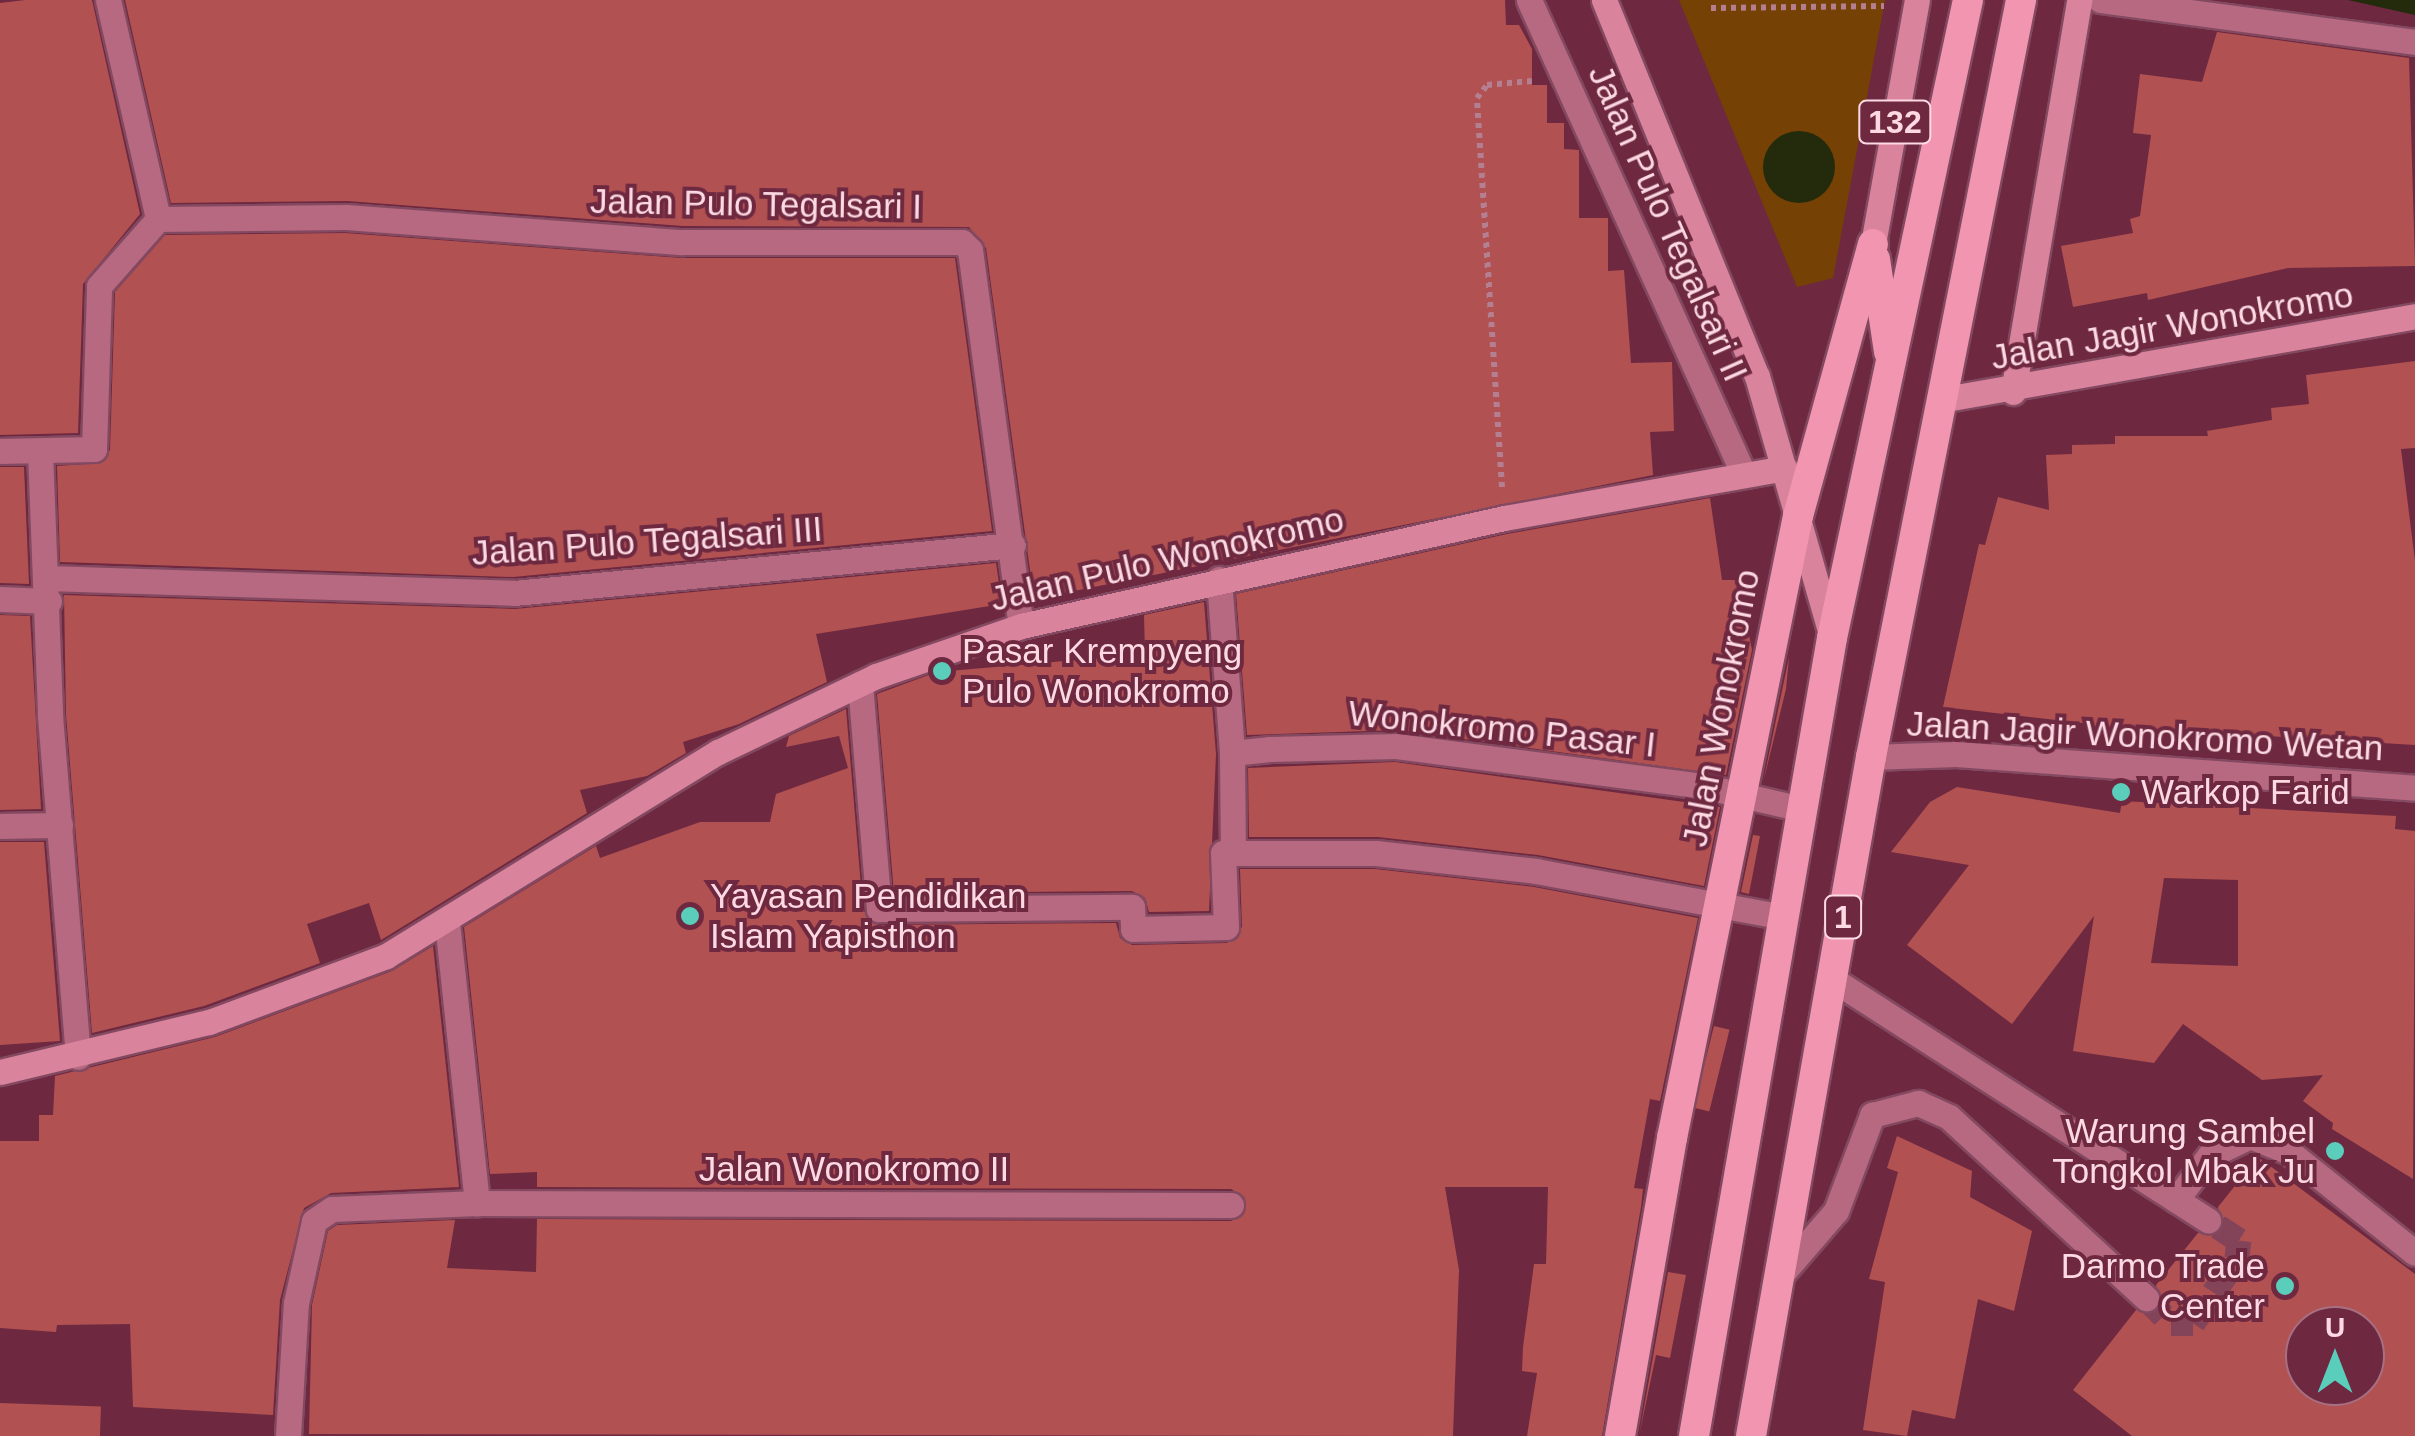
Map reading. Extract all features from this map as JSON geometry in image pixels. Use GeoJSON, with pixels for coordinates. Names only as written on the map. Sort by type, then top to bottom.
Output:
{"type":"FeatureCollection","features":[{"type":"Feature","properties":{"kind":"highway","name":"1"},"geometry":{"type":"LineString","coordinates":[[1694,1436],[1832,638],[1892,374],[1968,0]]}},
{"type":"Feature","properties":{"kind":"highway","name":"1"},"geometry":{"type":"LineString","coordinates":[[1751,1436],[1871,757],[2022,0]]}},
{"type":"Feature","properties":{"kind":"highway","name":"1"},"geometry":{"type":"LineString","coordinates":[[1873,244],[1892,374]]}},
{"type":"Feature","properties":{"kind":"highway","name":"Jalan Wonokromo"},"geometry":{"type":"LineString","coordinates":[[1620,1436],[1676,1118],[1798,516],[1873,244]]}},
{"type":"Feature","properties":{"kind":"main road"},"geometry":{"type":"LineString","coordinates":[[1604,0],[1756,376],[1798,516]]}},
{"type":"Feature","properties":{"kind":"main road"},"geometry":{"type":"LineString","coordinates":[[2013,392],[2079,0]]}},
{"type":"Feature","properties":{"kind":"main road","name":"Jalan Wonokromo"},"geometry":{"type":"LineString","coordinates":[[1873,244],[1916,3]]}},
{"type":"Feature","properties":{"kind":"main road","name":"Jalan Jagir Wonokromo"},"geometry":{"type":"LineString","coordinates":[[1940,400],[2013,392],[2415,316]]}},
{"type":"Feature","properties":{"kind":"main road","name":"Jalan Pulo Wonokromo"},"geometry":{"type":"LineString","coordinates":[[0,1072],[78,1057],[209,1022],[386,956],[718,752],[860,684],[1021,626],[1504,518],[1784,468]]}},
{"type":"Feature","properties":{"kind":"main road","name":"1"},"geometry":{"type":"LineString","coordinates":[[1798,516],[1832,638]]}},
{"type":"Feature","properties":{"kind":"street"},"geometry":{"type":"LineString","coordinates":[[0,451],[96,446],[102,276],[158,219],[108,0]]}},
{"type":"Feature","properties":{"kind":"street","name":"Jalan Pulo Tegalsari II"},"geometry":{"type":"LineString","coordinates":[[1529,0],[1744,474]]}},
{"type":"Feature","properties":{"kind":"street"},"geometry":{"type":"LineString","coordinates":[[2100,0],[2415,42]]}},
{"type":"Feature","properties":{"kind":"street","name":"Jalan Pulo Tegalsari I"},"geometry":{"type":"LineString","coordinates":[[158,219],[346,218],[682,242],[968,244],[1013,545],[1021,626]]}},
{"type":"Feature","properties":{"kind":"street"},"geometry":{"type":"LineString","coordinates":[[40,451],[60,825],[78,1057]]}},
{"type":"Feature","properties":{"kind":"street","name":"Jalan Pulo Tegalsari III"},"geometry":{"type":"LineString","coordinates":[[0,599],[48,589],[514,593],[1013,545]]}},
{"type":"Feature","properties":{"kind":"street"},"geometry":{"type":"LineString","coordinates":[[1219,579],[1232,753],[1233,852]]}},
{"type":"Feature","properties":{"kind":"street"},"geometry":{"type":"LineString","coordinates":[[860,684],[879,910],[1132,907],[1132,929],[1226,927],[1223,852],[1376,852],[1483,865],[1784,917]]}},
{"type":"Feature","properties":{"kind":"street","name":"Wonokromo Pasar I"},"geometry":{"type":"LineString","coordinates":[[1232,753],[1396,746],[1679,782],[1802,809]]}},
{"type":"Feature","properties":{"kind":"street","name":"Jalan Jagir Wonokromo Wetan"},"geometry":{"type":"LineString","coordinates":[[1871,757],[1974,755],[2415,788]]}},
{"type":"Feature","properties":{"kind":"street"},"geometry":{"type":"LineString","coordinates":[[0,826],[60,825]]}},
{"type":"Feature","properties":{"kind":"street"},"geometry":{"type":"LineString","coordinates":[[447,922],[477,1203]]}},
{"type":"Feature","properties":{"kind":"street"},"geometry":{"type":"LineString","coordinates":[[1832,979],[2208,1220]]}},
{"type":"Feature","properties":{"kind":"street"},"geometry":{"type":"LineString","coordinates":[[1779,1277],[1836,1211],[1872,1115],[1918,1103],[1948,1117],[2146,1298]]}},
{"type":"Feature","properties":{"kind":"street"},"geometry":{"type":"LineString","coordinates":[[2176,1200],[2210,1156],[2250,1136],[2288,1152],[2415,1253]]}},
{"type":"Feature","properties":{"kind":"street","name":"Jalan Wonokromo II"},"geometry":{"type":"LineString","coordinates":[[288,1436],[296,1302],[314,1221],[332,1209],[477,1203],[1231,1206]]}},
{"type":"Feature","properties":{"kind":"path"},"geometry":{"type":"LineString","coordinates":[[1711,8],[1916,3]]}},
{"type":"Feature","properties":{"kind":"path"},"geometry":{"type":"LineString","coordinates":[[1504,518],[1477,98],[1487,85],[1564,78]]}},
{"type":"Feature","properties":{"kind":"shaded area"},"geometry":{"type":"Polygon","coordinates":[[[1679,0],[1885,0],[1833,278],[1797,287],[1679,0]]]}},
{"type":"Feature","properties":{"kind":"shaded area"},"geometry":{"type":"Polygon","coordinates":[[[2348,0],[2415,0],[2415,15],[2348,0]]]}},
{"type":"Feature","properties":{"kind":"shaded area"},"geometry":{"type":"Polygon","coordinates":[[[1799,131],[1824,142],[1835,167],[1824,192],[1799,203],[1774,192],[1763,167],[1774,142],[1799,131]]]}},
{"type":"Feature","properties":{"kind":"building"},"geometry":{"type":"Polygon","coordinates":[[[92,0],[140,214],[83,284],[78,433],[0,435],[0,3],[92,0]]]}},
{"type":"Feature","properties":{"kind":"building"},"geometry":{"type":"Polygon","coordinates":[[[125,0],[1505,0],[1506,25],[1519,25],[1532,49],[1532,85],[1547,85],[1547,123],[1564,123],[1564,149],[1579,150],[1579,218],[1608,218],[1608,271],[1624,270],[1631,363],[1672,362],[1674,431],[1650,432],[1653,475],[1034,599],[986,248],[969,227],[683,226],[347,201],[171,203],[125,0]]]}},
{"type":"Feature","properties":{"kind":"building"},"geometry":{"type":"Polygon","coordinates":[[[2217,32],[2409,58],[2415,266],[2288,268],[2148,300],[2147,293],[2073,307],[2061,246],[2133,233],[2130,219],[2140,216],[2151,135],[2133,133],[2140,74],[2202,82],[2217,32]]]}},
{"type":"Feature","properties":{"kind":"building"},"geometry":{"type":"Polygon","coordinates":[[[345,233],[681,258],[955,258],[992,531],[513,577],[60,562],[57,466],[101,463],[110,450],[115,292],[165,235],[345,233]]]}},
{"type":"Feature","properties":{"kind":"building"},"geometry":{"type":"Polygon","coordinates":[[[2415,361],[2415,448],[2401,449],[2415,561],[2415,745],[2166,730],[2124,729],[2123,736],[2090,733],[2091,724],[1943,707],[1979,544],[1985,545],[1998,497],[2049,510],[2046,455],[2072,454],[2072,445],[2115,444],[2115,436],[2208,436],[2207,431],[2272,420],[2271,408],[2309,404],[2306,375],[2415,361]]]}},
{"type":"Feature","properties":{"kind":"building"},"geometry":{"type":"Polygon","coordinates":[[[0,467],[24,467],[29,584],[0,583],[0,467]]]}},
{"type":"Feature","properties":{"kind":"building"},"geometry":{"type":"Polygon","coordinates":[[[1710,498],[1722,580],[1738,580],[1752,650],[1726,775],[1398,730],[1247,735],[1236,594],[1507,534],[1710,498]]]}},
{"type":"Feature","properties":{"kind":"building"},"geometry":{"type":"Polygon","coordinates":[[[996,563],[1002,604],[816,634],[827,682],[739,724],[683,742],[686,753],[647,776],[580,790],[587,813],[381,940],[369,903],[307,924],[320,963],[204,1006],[92,1033],[66,715],[64,595],[515,609],[996,563]]]}},
{"type":"Feature","properties":{"kind":"building"},"geometry":{"type":"Polygon","coordinates":[[[1204,602],[1216,754],[1209,911],[1149,912],[1145,898],[1132,891],[894,893],[877,694],[937,672],[1145,654],[1144,615],[1204,602]]]}},
{"type":"Feature","properties":{"kind":"building"},"geometry":{"type":"Polygon","coordinates":[[[0,615],[30,616],[41,809],[0,810],[0,615]]]}},
{"type":"Feature","properties":{"kind":"building"},"geometry":{"type":"Polygon","coordinates":[[[1789,657],[1786,689],[1763,783],[1789,657]]]}},
{"type":"Feature","properties":{"kind":"building"},"geometry":{"type":"Polygon","coordinates":[[[846,709],[863,910],[878,925],[1116,923],[1120,938],[1132,945],[1227,943],[1242,927],[1240,869],[1375,869],[1534,887],[1698,918],[1660,1101],[1650,1099],[1634,1188],[1643,1189],[1641,1207],[1602,1436],[1527,1436],[1537,1373],[1522,1371],[1523,1347],[1534,1264],[1546,1264],[1548,1187],[1445,1187],[1459,1270],[1453,1436],[309,1434],[312,1305],[328,1231],[337,1225],[455,1220],[447,1268],[536,1272],[537,1219],[1231,1221],[1244,1214],[1245,1198],[1231,1189],[537,1187],[537,1172],[490,1174],[464,927],[596,846],[600,858],[700,822],[770,822],[776,794],[848,768],[839,736],[786,747],[789,736],[846,709]]]}},
{"type":"Feature","properties":{"kind":"building"},"geometry":{"type":"Polygon","coordinates":[[[1395,762],[1720,807],[1704,886],[1538,855],[1378,837],[1249,837],[1248,768],[1395,762]]]}},
{"type":"Feature","properties":{"kind":"building"},"geometry":{"type":"Polygon","coordinates":[[[1957,787],[2120,813],[2122,801],[2396,816],[2395,829],[2415,831],[2413,1179],[2332,1129],[2333,1123],[2303,1101],[2323,1075],[2262,1080],[2183,1024],[2154,1063],[2073,1051],[2094,916],[2012,1024],[1907,945],[1969,865],[1891,852],[1930,802],[1957,787]],[[2164,878],[2151,963],[2238,966],[2238,880],[2164,878]]]}},
{"type":"Feature","properties":{"kind":"building"},"geometry":{"type":"Polygon","coordinates":[[[1753,835],[1760,836],[1749,894],[1741,892],[1753,835]]]}},
{"type":"Feature","properties":{"kind":"building"},"geometry":{"type":"Polygon","coordinates":[[[0,842],[44,842],[60,1041],[0,1045],[0,842]]]}},
{"type":"Feature","properties":{"kind":"building"},"geometry":{"type":"Polygon","coordinates":[[[433,946],[459,1187],[331,1193],[304,1208],[280,1300],[273,1415],[133,1407],[130,1324],[57,1325],[56,1332],[0,1328],[0,1141],[39,1141],[39,1115],[53,1115],[55,1076],[215,1037],[392,971],[433,946]]]}},
{"type":"Feature","properties":{"kind":"building"},"geometry":{"type":"Polygon","coordinates":[[[1714,1026],[1730,1030],[1709,1111],[1694,1108],[1714,1026]]]}},
{"type":"Feature","properties":{"kind":"building"},"geometry":{"type":"Polygon","coordinates":[[[1897,1136],[1972,1171],[1970,1197],[2032,1231],[2014,1311],[1978,1299],[1955,1419],[1912,1410],[1907,1436],[1863,1430],[1885,1282],[1869,1279],[1898,1172],[1887,1168],[1897,1136]]]}},
{"type":"Feature","properties":{"kind":"building","name":"Darmo Trade Center"},"geometry":{"type":"Polygon","coordinates":[[[2258,1157],[2415,1274],[2415,1436],[2132,1436],[2073,1390],[2136,1310],[2159,1308],[2156,1285],[2198,1233],[2221,1230],[2218,1207],[2258,1157]]]}},
{"type":"Feature","properties":{"kind":"building"},"geometry":{"type":"Polygon","coordinates":[[[1668,1272],[1686,1275],[1670,1358],[1656,1355],[1639,1436],[1668,1272]]]}},
{"type":"Feature","properties":{"kind":"building"},"geometry":{"type":"Polygon","coordinates":[[[0,1403],[101,1407],[100,1436],[0,1436],[0,1403]]]}},
{"type":"Feature","properties":{"kind":"tunnel"},"geometry":{"type":"LineString","coordinates":[[2146,1298],[2171,1323],[2193,1323],[2237,1258],[2239,1240],[2208,1220]]}},
{"type":"Feature","properties":{"kind":"place","name":"Pasar Krempyeng Pulo Wonokromo"},"geometry":{"type":"Point","coordinates":[942,671]}},
{"type":"Feature","properties":{"kind":"place","name":"Warkop Farid"},"geometry":{"type":"Point","coordinates":[2121,792]}},
{"type":"Feature","properties":{"kind":"place","name":"Yayasan Pendidikan Islam Yapisthon"},"geometry":{"type":"Point","coordinates":[690,916]}},
{"type":"Feature","properties":{"kind":"place","name":"Warung Sambel Tongkol Mbak Ju"},"geometry":{"type":"Point","coordinates":[2335,1151]}},
{"type":"Feature","properties":{"kind":"place","name":"Darmo Trade Center"},"geometry":{"type":"Point","coordinates":[2285,1286]}}]}
